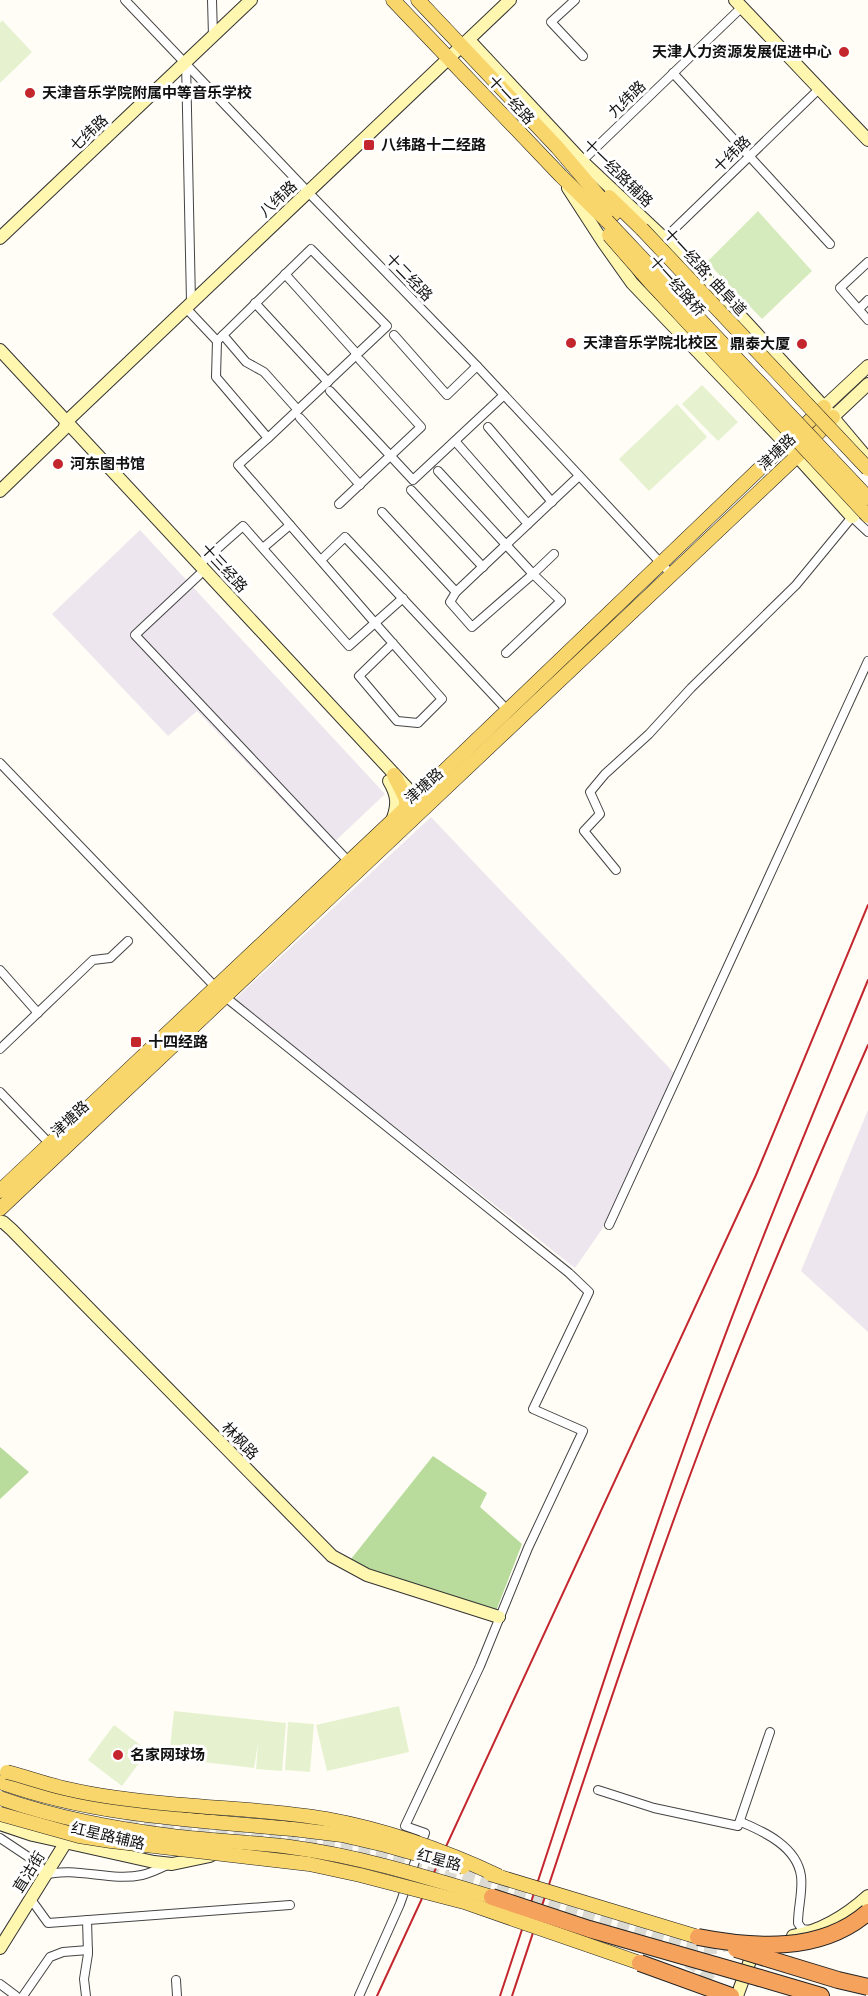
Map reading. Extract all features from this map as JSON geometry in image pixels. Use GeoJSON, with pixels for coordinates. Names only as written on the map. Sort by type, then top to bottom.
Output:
{"type":"FeatureCollection","features":[{"type":"Feature","properties":{"kind":"highway","name":"红星路"},"geometry":{"type":"LineString","coordinates":[[492,1897],[589,1929],[821,1996]]}},
{"type":"Feature","properties":{"kind":"highway"},"geometry":{"type":"LineString","coordinates":[[698,1937],[747,1943],[808,1942],[841,1930],[868,1912]]}},
{"type":"Feature","properties":{"kind":"highway"},"geometry":{"type":"LineString","coordinates":[[698,1937],[868,1987]]}},
{"type":"Feature","properties":{"kind":"highway"},"geometry":{"type":"LineString","coordinates":[[640,1963],[715,1996]]}},
{"type":"Feature","properties":{"kind":"highway"},"geometry":{"type":"LineString","coordinates":[[640,1963],[731,1996]]}},
{"type":"Feature","properties":{"kind":"highway"},"geometry":{"type":"LineString","coordinates":[[817,1973],[868,1982]]}},
{"type":"Feature","properties":{"kind":"highway"},"geometry":{"type":"LineString","coordinates":[[845,1996],[868,1987]]}},
{"type":"Feature","properties":{"kind":"main road","name":"七纬路"},"geometry":{"type":"LineString","coordinates":[[0,238],[251,0]]}},
{"type":"Feature","properties":{"kind":"main road","name":"十一经路"},"geometry":{"type":"LineString","coordinates":[[393,0],[561,177],[610,217]]}},
{"type":"Feature","properties":{"kind":"main road","name":"十一经路"},"geometry":{"type":"LineString","coordinates":[[418,0],[466,43],[557,147],[610,217]]}},
{"type":"Feature","properties":{"kind":"main road","name":"八纬路"},"geometry":{"type":"LineString","coordinates":[[0,480],[80,408],[510,0]]}},
{"type":"Feature","properties":{"kind":"main road"},"geometry":{"type":"LineString","coordinates":[[739,3],[868,140]]}},
{"type":"Feature","properties":{"kind":"main road","name":"十一经路辅路"},"geometry":{"type":"LineString","coordinates":[[466,43],[582,161],[700,272],[829,412],[868,459]]}},
{"type":"Feature","properties":{"kind":"main road","name":"十一经路; 曲阜道"},"geometry":{"type":"LineString","coordinates":[[557,147],[642,229],[868,469]]}},
{"type":"Feature","properties":{"kind":"main road"},"geometry":{"type":"LineString","coordinates":[[561,177],[632,283],[787,445],[852,517],[868,498]]}},
{"type":"Feature","properties":{"kind":"main road","name":"十一经路桥"},"geometry":{"type":"LineString","coordinates":[[561,177],[650,282],[868,516]]}},
{"type":"Feature","properties":{"kind":"main road","name":"十一经路桥"},"geometry":{"type":"LineString","coordinates":[[610,217],[868,488]]}},
{"type":"Feature","properties":{"kind":"main road","name":"十一经路桥"},"geometry":{"type":"LineString","coordinates":[[610,217],[868,498]]}},
{"type":"Feature","properties":{"kind":"main road","name":"十三经路"},"geometry":{"type":"LineString","coordinates":[[0,350],[63,422],[392,777]]}},
{"type":"Feature","properties":{"kind":"main road"},"geometry":{"type":"LineString","coordinates":[[0,361],[46,410],[63,422]]}},
{"type":"Feature","properties":{"kind":"main road","name":"津塘路"},"geometry":{"type":"LineString","coordinates":[[414,805],[671,574],[796,457],[829,412],[868,366]]}},
{"type":"Feature","properties":{"kind":"main road","name":"津塘路"},"geometry":{"type":"LineString","coordinates":[[0,1191],[220,992],[395,827],[508,711],[787,445],[868,384]]}},
{"type":"Feature","properties":{"kind":"main road"},"geometry":{"type":"LineString","coordinates":[[80,408],[77,423],[83,437]]}},
{"type":"Feature","properties":{"kind":"main road","name":"八纬路"},"geometry":{"type":"LineString","coordinates":[[0,491],[63,422]]}},
{"type":"Feature","properties":{"kind":"main road","name":"十三经路"},"geometry":{"type":"LineString","coordinates":[[63,422],[83,437],[200,569]]}},
{"type":"Feature","properties":{"kind":"main road"},"geometry":{"type":"LineString","coordinates":[[392,777],[414,805]]}},
{"type":"Feature","properties":{"kind":"main road"},"geometry":{"type":"LineString","coordinates":[[392,777],[398,802],[395,827]]}},
{"type":"Feature","properties":{"kind":"main road","name":"津塘路"},"geometry":{"type":"LineString","coordinates":[[0,1209],[349,862],[395,827]]}},
{"type":"Feature","properties":{"kind":"main road","name":"林枫路"},"geometry":{"type":"LineString","coordinates":[[0,1221],[12,1230],[332,1556],[367,1575],[499,1617]]}},
{"type":"Feature","properties":{"kind":"main road"},"geometry":{"type":"LineString","coordinates":[[2,1774],[69,1790],[171,1804],[282,1813],[352,1824],[426,1845],[499,1876],[698,1937]]}},
{"type":"Feature","properties":{"kind":"main road","name":"红星路"},"geometry":{"type":"LineString","coordinates":[[0,1798],[37,1811],[103,1826],[333,1854],[391,1867],[492,1897]]}},
{"type":"Feature","properties":{"kind":"main road"},"geometry":{"type":"LineString","coordinates":[[0,1814],[79,1836],[309,1864],[434,1893],[640,1963]]}},
{"type":"Feature","properties":{"kind":"main road","name":"红星路辅路"},"geometry":{"type":"LineString","coordinates":[[0,1824],[33,1835],[153,1862],[172,1864],[210,1856]]}},
{"type":"Feature","properties":{"kind":"main road","name":"直沽街"},"geometry":{"type":"LineString","coordinates":[[0,1948],[66,1842]]}},
{"type":"Feature","properties":{"kind":"main road"},"geometry":{"type":"LineString","coordinates":[[333,1854],[434,1893]]}},
{"type":"Feature","properties":{"kind":"main road"},"geometry":{"type":"LineString","coordinates":[[737,1996],[758,1941],[813,1931],[841,1917],[868,1896]]}},
{"type":"Feature","properties":{"kind":"main road"},"geometry":{"type":"LineString","coordinates":[[464,1902],[589,1929]]}},
{"type":"Feature","properties":{"kind":"main road"},"geometry":{"type":"LineString","coordinates":[[841,1917],[868,1921]]}},
{"type":"Feature","properties":{"kind":"main road"},"geometry":{"type":"LineString","coordinates":[[865,1996],[868,1982]]}},
{"type":"Feature","properties":{"kind":"street","name":"十二经路"},"geometry":{"type":"LineString","coordinates":[[125,0],[477,366],[671,574]]}},
{"type":"Feature","properties":{"kind":"street"},"geometry":{"type":"LineString","coordinates":[[212,0],[213,36]]}},
{"type":"Feature","properties":{"kind":"street"},"geometry":{"type":"LineString","coordinates":[[575,0],[550,22],[583,56]]}},
{"type":"Feature","properties":{"kind":"street","name":"九纬路"},"geometry":{"type":"LineString","coordinates":[[582,161],[673,73],[739,3]]}},
{"type":"Feature","properties":{"kind":"street"},"geometry":{"type":"LineString","coordinates":[[186,62],[188,304],[246,362],[264,372],[360,485]]}},
{"type":"Feature","properties":{"kind":"street"},"geometry":{"type":"LineString","coordinates":[[673,73],[830,243]]}},
{"type":"Feature","properties":{"kind":"street","name":"十纬路"},"geometry":{"type":"LineString","coordinates":[[665,238],[819,89]]}},
{"type":"Feature","properties":{"kind":"street"},"geometry":{"type":"LineString","coordinates":[[268,438],[216,377],[220,338],[311,249],[387,326],[359,357],[299,414],[238,465],[442,699],[418,723],[397,721],[359,676],[393,643]]}},
{"type":"Feature","properties":{"kind":"street"},"geometry":{"type":"LineString","coordinates":[[868,262],[840,288],[868,320]]}},
{"type":"Feature","properties":{"kind":"street"},"geometry":{"type":"LineString","coordinates":[[285,274],[421,427],[339,504]]}},
{"type":"Feature","properties":{"kind":"street"},"geometry":{"type":"LineString","coordinates":[[859,309],[868,300]]}},
{"type":"Feature","properties":{"kind":"street"},"geometry":{"type":"LineString","coordinates":[[255,303],[413,480],[504,395]]}},
{"type":"Feature","properties":{"kind":"street"},"geometry":{"type":"LineString","coordinates":[[394,335],[447,394],[477,366]]}},
{"type":"Feature","properties":{"kind":"street"},"geometry":{"type":"LineString","coordinates":[[488,427],[552,502]]}},
{"type":"Feature","properties":{"kind":"street"},"geometry":{"type":"LineString","coordinates":[[455,441],[528,524]]}},
{"type":"Feature","properties":{"kind":"street"},"geometry":{"type":"LineString","coordinates":[[438,471],[505,546],[561,601],[506,653]]}},
{"type":"Feature","properties":{"kind":"street"},"geometry":{"type":"LineString","coordinates":[[554,554],[472,627],[450,602],[456,592],[579,476]]}},
{"type":"Feature","properties":{"kind":"street"},"geometry":{"type":"LineString","coordinates":[[411,490],[483,567]]}},
{"type":"Feature","properties":{"kind":"street"},"geometry":{"type":"LineString","coordinates":[[382,512],[456,592]]}},
{"type":"Feature","properties":{"kind":"street"},"geometry":{"type":"LineString","coordinates":[[616,870],[584,831],[600,814],[590,792],[605,774],[649,734],[691,688],[796,585],[852,517],[868,532]]}},
{"type":"Feature","properties":{"kind":"street"},"geometry":{"type":"LineString","coordinates":[[263,548],[290,525]]}},
{"type":"Feature","properties":{"kind":"street"},"geometry":{"type":"LineString","coordinates":[[349,862],[135,634],[243,526],[349,646],[403,598]]}},
{"type":"Feature","properties":{"kind":"street"},"geometry":{"type":"LineString","coordinates":[[321,560],[345,537],[508,711]]}},
{"type":"Feature","properties":{"kind":"street"},"geometry":{"type":"LineString","coordinates":[[609,1225],[868,661]]}},
{"type":"Feature","properties":{"kind":"street"},"geometry":{"type":"LineString","coordinates":[[0,763],[220,992],[570,1273],[589,1292],[533,1409],[583,1431],[528,1548],[480,1666],[405,1826],[425,1833],[400,1904],[359,1996]]}},
{"type":"Feature","properties":{"kind":"street"},"geometry":{"type":"LineString","coordinates":[[0,1049],[93,960],[110,958],[128,940]]}},
{"type":"Feature","properties":{"kind":"street"},"geometry":{"type":"LineString","coordinates":[[0,970],[38,1013]]}},
{"type":"Feature","properties":{"kind":"street"},"geometry":{"type":"LineString","coordinates":[[0,1092],[50,1144]]}},
{"type":"Feature","properties":{"kind":"street"},"geometry":{"type":"LineString","coordinates":[[598,1790],[665,1811],[738,1826],[770,1732]]}},
{"type":"Feature","properties":{"kind":"street"},"geometry":{"type":"LineString","coordinates":[[741,1822],[776,1840],[787,1848],[795,1860],[801,1874],[798,1923],[802,1929],[813,1931]]}},
{"type":"Feature","properties":{"kind":"street"},"geometry":{"type":"LineString","coordinates":[[0,1838],[39,1864],[44,1875],[57,1871],[117,1876],[142,1875],[172,1864]]}},
{"type":"Feature","properties":{"kind":"street"},"geometry":{"type":"LineString","coordinates":[[30,1898],[48,1923],[290,1905]]}},
{"type":"Feature","properties":{"kind":"street"},"geometry":{"type":"LineString","coordinates":[[86,1996],[84,1979],[88,1950],[87,1920]]}},
{"type":"Feature","properties":{"kind":"street"},"geometry":{"type":"LineString","coordinates":[[23,1996],[50,1958],[63,1952],[88,1950]]}},
{"type":"Feature","properties":{"kind":"street"},"geometry":{"type":"LineString","coordinates":[[176,1980],[177,1996]]}},
{"type":"Feature","properties":{"kind":"street"},"geometry":{"type":"LineString","coordinates":[[0,1984],[16,1996]]}},
{"type":"Feature","properties":{"kind":"shaded area"},"geometry":{"type":"Polygon","coordinates":[[[140,530],[385,794],[328,848],[197,711],[168,736],[52,614],[140,530]]]}},
{"type":"Feature","properties":{"kind":"shaded area"},"geometry":{"type":"Polygon","coordinates":[[[431,817],[676,1075],[605,1225],[575,1268],[234,1000],[431,817]]]}},
{"type":"Feature","properties":{"kind":"shaded area"},"geometry":{"type":"Polygon","coordinates":[[[868,1110],[868,1332],[801,1271],[868,1110]]]}},
{"type":"Feature","properties":{"kind":"green space"},"geometry":{"type":"Polygon","coordinates":[[[2,20],[32,52],[0,83],[0,23],[2,20]]]}},
{"type":"Feature","properties":{"kind":"green space"},"geometry":{"type":"Polygon","coordinates":[[[758,211],[812,271],[762,319],[707,262],[758,211]]]}},
{"type":"Feature","properties":{"kind":"green space"},"geometry":{"type":"Polygon","coordinates":[[[702,385],[738,422],[718,441],[682,404],[702,385]]]}},
{"type":"Feature","properties":{"kind":"green space"},"geometry":{"type":"Polygon","coordinates":[[[677,404],[707,437],[649,491],[619,459],[677,404]]]}},
{"type":"Feature","properties":{"kind":"green space"},"geometry":{"type":"Polygon","coordinates":[[[0,1447],[29,1472],[0,1499],[0,1447]]]}},
{"type":"Feature","properties":{"kind":"green space"},"geometry":{"type":"Polygon","coordinates":[[[433,1456],[487,1493],[480,1507],[522,1544],[496,1611],[372,1572],[351,1559],[433,1456]]]}},
{"type":"Feature","properties":{"kind":"green space"},"geometry":{"type":"Polygon","coordinates":[[[399,1706],[409,1752],[327,1771],[316,1725],[399,1706]]]}},
{"type":"Feature","properties":{"kind":"green space"},"geometry":{"type":"Polygon","coordinates":[[[174,1711],[286,1723],[282,1771],[256,1769],[258,1744],[254,1768],[169,1758],[174,1711]]]}},
{"type":"Feature","properties":{"kind":"green space"},"geometry":{"type":"Polygon","coordinates":[[[288,1722],[314,1724],[310,1772],[285,1770],[288,1722]]]}},
{"type":"Feature","properties":{"kind":"green space","name":"名家网球场"},"geometry":{"type":"Polygon","coordinates":[[[114,1725],[148,1751],[122,1786],[88,1760],[114,1725]]]}},
{"type":"Feature","properties":{"kind":"tunnel"},"geometry":{"type":"LineString","coordinates":[[126,1823],[266,1836],[370,1850],[404,1857],[694,1947],[713,1948],[728,1945]]}},
{"type":"Feature","properties":{"kind":"tunnel"},"geometry":{"type":"LineString","coordinates":[[273,1854],[318,1858]]}},
{"type":"Feature","properties":{"kind":"tunnel"},"geometry":{"type":"LineString","coordinates":[[687,1962],[705,1974],[719,1993]]}},
{"type":"Feature","properties":{"kind":"railway"},"geometry":{"type":"LineString","coordinates":[[377,1996],[756,1175],[868,905]]}},
{"type":"Feature","properties":{"kind":"railway"},"geometry":{"type":"LineString","coordinates":[[500,1996],[668,1491],[757,1254],[868,980]]}},
{"type":"Feature","properties":{"kind":"railway"},"geometry":{"type":"LineString","coordinates":[[512,1996],[683,1493],[748,1327],[868,1045]]}},
{"type":"Feature","properties":{"kind":"place","name":"天津人力资源发展促进中心"},"geometry":{"type":"Point","coordinates":[844,52]}},
{"type":"Feature","properties":{"kind":"place","name":"天津音乐学院附属中等音乐学校"},"geometry":{"type":"Point","coordinates":[30,93]}},
{"type":"Feature","properties":{"kind":"place","name":"八纬路十二经路"},"geometry":{"type":"Point","coordinates":[369,145]}},
{"type":"Feature","properties":{"kind":"place","name":"天津音乐学院北校区"},"geometry":{"type":"Point","coordinates":[571,343]}},
{"type":"Feature","properties":{"kind":"place","name":"鼎泰大厦"},"geometry":{"type":"Point","coordinates":[802,344]}},
{"type":"Feature","properties":{"kind":"place","name":"河东图书馆"},"geometry":{"type":"Point","coordinates":[58,464]}},
{"type":"Feature","properties":{"kind":"place","name":"十四经路"},"geometry":{"type":"Point","coordinates":[136,1042]}},
{"type":"Feature","properties":{"kind":"place","name":"名家网球场"},"geometry":{"type":"Point","coordinates":[118,1755]}}]}
